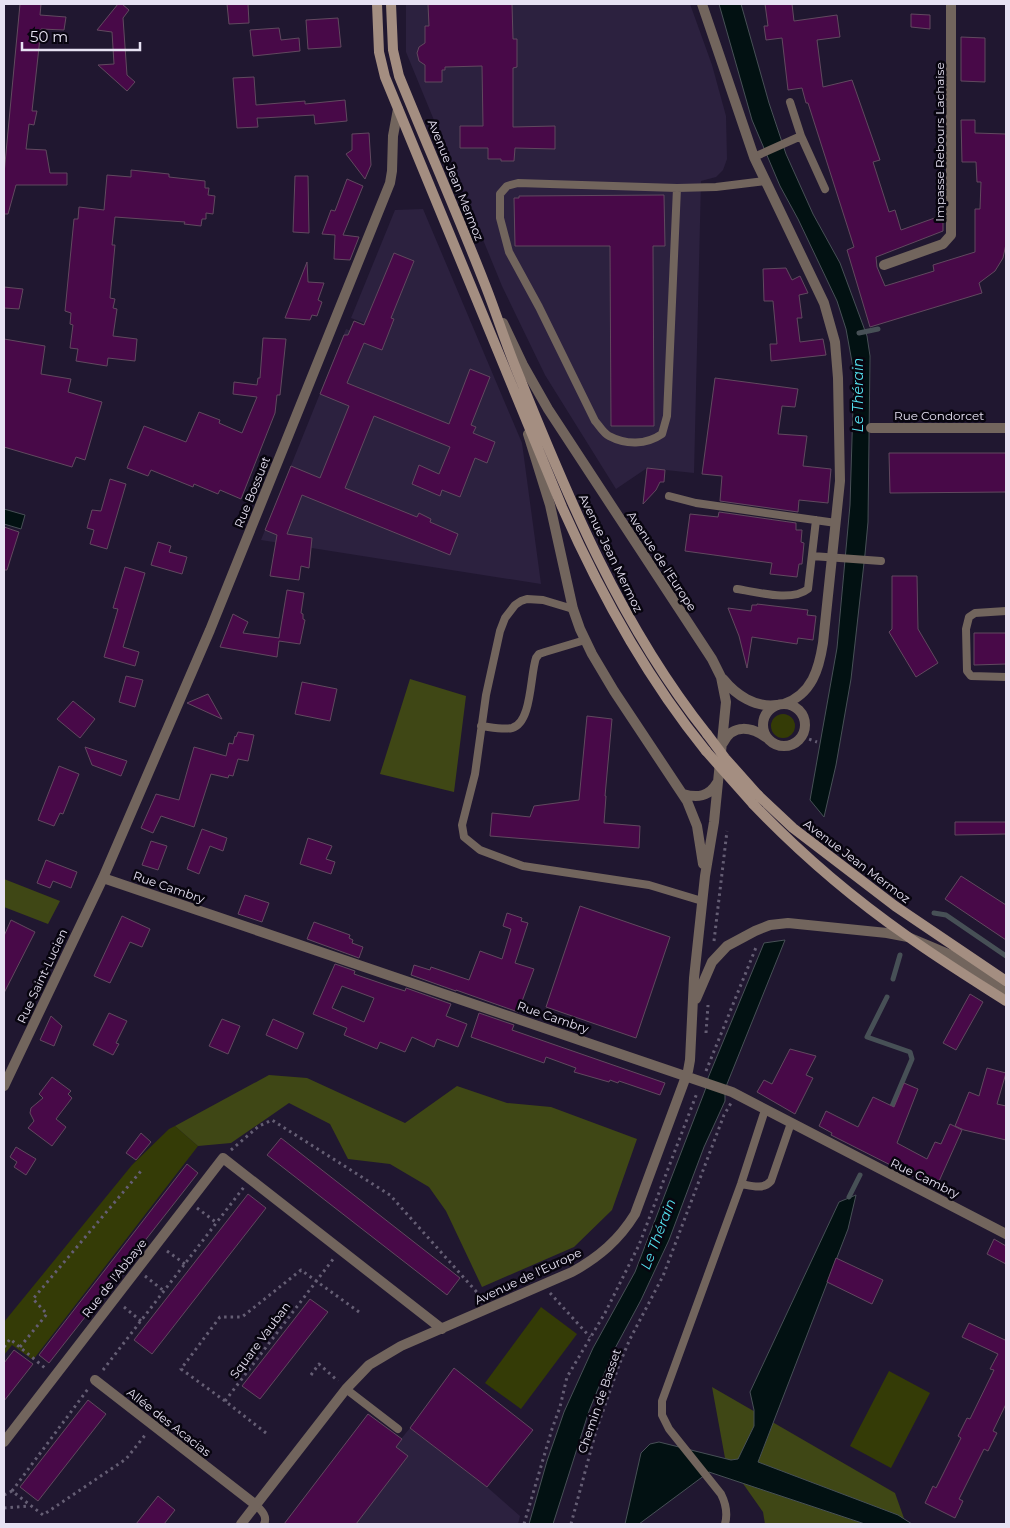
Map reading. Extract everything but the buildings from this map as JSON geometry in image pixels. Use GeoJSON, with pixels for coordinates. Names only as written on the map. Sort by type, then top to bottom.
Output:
{"type":"FeatureCollection","features":[{"type":"Feature","properties":{"kind":"main road","name":"Avenue Jean Mermoz"},"geometry":{"type":"LineString","coordinates":[[377,4],[380,59],[398,109],[572,530],[610,606],[656,683],[706,750],[822,870],[908,937],[1006,1001]]}},
{"type":"Feature","properties":{"kind":"main road","name":"Avenue Jean Mermoz"},"geometry":{"type":"LineString","coordinates":[[391,4],[393,50],[400,76],[485,284],[517,370],[580,522],[607,578],[658,665],[690,714],[755,799],[895,906],[1006,981]]}},
{"type":"Feature","properties":{"kind":"street"},"geometry":{"type":"LineString","coordinates":[[702,4],[758,155],[765,181],[806,264],[834,332],[838,378],[840,475],[836,523],[837,558],[823,643],[815,676],[809,686],[793,701],[769,711],[764,720],[764,730],[769,740]]}},
{"type":"Feature","properties":{"kind":"street","name":"Impasse Rebours Lachaise"},"geometry":{"type":"LineString","coordinates":[[884,265],[943,244],[951,236],[951,4]]}},
{"type":"Feature","properties":{"kind":"street","name":"Rue Bossuet"},"geometry":{"type":"LineString","coordinates":[[103,878],[210,630],[390,183],[393,136],[398,109]]}},
{"type":"Feature","properties":{"kind":"street","name":"Avenue de l'Europe"},"geometry":{"type":"LineString","coordinates":[[241,1524],[361,1372],[401,1346],[572,1272],[592,1261],[612,1244],[629,1223],[640,1201],[686,1076],[690,1060],[702,902],[714,822],[726,702],[721,677],[712,659],[548,409],[514,347],[485,284]]}},
{"type":"Feature","properties":{"kind":"street","name":"Avenue de l'Europe"},"geometry":{"type":"LineString","coordinates":[[516,395],[550,505],[573,609],[585,640],[614,691],[683,794],[697,826],[705,876]]}},
{"type":"Feature","properties":{"kind":"street","name":"Rue Condorcet"},"geometry":{"type":"LineString","coordinates":[[872,428],[1006,428]]}},
{"type":"Feature","properties":{"kind":"street"},"geometry":{"type":"LineString","coordinates":[[721,677],[733,690],[744,698],[766,706],[794,706],[802,713],[806,726],[803,736],[795,744],[785,747],[774,744],[755,730],[744,729],[733,732],[722,744]]}},
{"type":"Feature","properties":{"kind":"street"},"geometry":{"type":"LineString","coordinates":[[683,794],[693,796],[704,795],[714,789],[717,783]]}},
{"type":"Feature","properties":{"kind":"street","name":"Rue Cambry"},"geometry":{"type":"LineString","coordinates":[[103,878],[701,1081],[734,1094],[856,1158],[979,1218],[1006,1234]]}},
{"type":"Feature","properties":{"kind":"street","name":"Rue Saint-Lucien"},"geometry":{"type":"LineString","coordinates":[[4,1086],[103,878]]}},
{"type":"Feature","properties":{"kind":"street"},"geometry":{"type":"LineString","coordinates":[[692,1014],[698,992],[712,962],[736,940],[765,927],[782,923],[806,924],[908,937]]}},
{"type":"Feature","properties":{"kind":"street","name":"Avenue Jean Mermoz"},"geometry":{"type":"LineString","coordinates":[[908,937],[951,955],[1006,990]]}},
{"type":"Feature","properties":{"kind":"street"},"geometry":{"type":"LineString","coordinates":[[223,1158],[442,1329]]}},
{"type":"Feature","properties":{"kind":"street","name":"Rue de l'Abbaye"},"geometry":{"type":"LineString","coordinates":[[4,1442],[223,1158]]}},
{"type":"Feature","properties":{"kind":"street","name":"Rue Cambry"},"geometry":{"type":"LineString","coordinates":[[979,1218],[1006,1228]]}},
{"type":"Feature","properties":{"kind":"street","name":"Allée des Acacias"},"geometry":{"type":"LineString","coordinates":[[95,1380],[256,1505]]}},
{"type":"Feature","properties":{"kind":"lane"},"geometry":{"type":"LineString","coordinates":[[790,102],[801,136],[825,189]]}},
{"type":"Feature","properties":{"kind":"lane"},"geometry":{"type":"LineString","coordinates":[[758,155],[801,136]]}},
{"type":"Feature","properties":{"kind":"lane"},"geometry":{"type":"LineString","coordinates":[[677,188],[667,416],[662,434],[653,440],[631,443],[607,435],[595,420],[539,306],[509,252],[500,218],[500,194],[508,186],[518,183],[677,188],[716,187],[765,181]]}},
{"type":"Feature","properties":{"kind":"lane"},"geometry":{"type":"LineString","coordinates":[[669,496],[696,503],[836,523]]}},
{"type":"Feature","properties":{"kind":"lane"},"geometry":{"type":"LineString","coordinates":[[737,589],[788,596],[802,594],[808,589],[816,520]]}},
{"type":"Feature","properties":{"kind":"lane"},"geometry":{"type":"LineString","coordinates":[[812,556],[881,561]]}},
{"type":"Feature","properties":{"kind":"lane"},"geometry":{"type":"LineString","coordinates":[[573,609],[543,600],[527,599],[521,601],[510,611],[500,631],[486,695],[475,774],[462,831],[468,842],[480,850],[523,866],[644,884],[702,902]]}},
{"type":"Feature","properties":{"kind":"lane"},"geometry":{"type":"LineString","coordinates":[[1006,610],[975,613],[969,617],[966,629],[967,671],[971,676],[1006,676]]}},
{"type":"Feature","properties":{"kind":"lane"},"geometry":{"type":"LineString","coordinates":[[481,726],[509,729],[521,723],[526,710],[534,664],[539,654],[585,640]]}},
{"type":"Feature","properties":{"kind":"lane"},"geometry":{"type":"LineString","coordinates":[[725,1524],[727,1511],[725,1503],[712,1482],[664,1422],[661,1408],[741,1184],[764,1110]]}},
{"type":"Feature","properties":{"kind":"lane"},"geometry":{"type":"LineString","coordinates":[[741,1184],[762,1187],[771,1181],[791,1123]]}},
{"type":"Feature","properties":{"kind":"lane"},"geometry":{"type":"LineString","coordinates":[[346,1389],[398,1429]]}},
{"type":"Feature","properties":{"kind":"lane"},"geometry":{"type":"LineString","coordinates":[[256,1505],[266,1518],[264,1524]]}},
{"type":"Feature","properties":{"kind":"path"},"geometry":{"type":"LineString","coordinates":[[803,736],[817,742]]}},
{"type":"Feature","properties":{"kind":"path"},"geometry":{"type":"LineString","coordinates":[[712,962],[728,823]]}},
{"type":"Feature","properties":{"kind":"path"},"geometry":{"type":"LineString","coordinates":[[524,1524],[560,1407],[567,1377],[605,1313],[639,1245],[701,1081],[765,927]]}},
{"type":"Feature","properties":{"kind":"path"},"geometry":{"type":"LineString","coordinates":[[705,1042],[708,1002]]}},
{"type":"Feature","properties":{"kind":"path"},"geometry":{"type":"LineString","coordinates":[[701,1081],[703,1061]]}},
{"type":"Feature","properties":{"kind":"path","name":"Chemin de Basset"},"geometry":{"type":"LineString","coordinates":[[571,1524],[596,1431],[619,1365],[630,1339],[663,1276],[724,1115],[734,1094]]}},
{"type":"Feature","properties":{"kind":"path"},"geometry":{"type":"LineString","coordinates":[[223,1158],[259,1126],[272,1120],[390,1194],[491,1308]]}},
{"type":"Feature","properties":{"kind":"path"},"geometry":{"type":"LineString","coordinates":[[20,1347],[47,1314],[33,1298],[141,1170]]}},
{"type":"Feature","properties":{"kind":"path"},"geometry":{"type":"LineString","coordinates":[[4,1495],[12,1491],[250,1179]]}},
{"type":"Feature","properties":{"kind":"path"},"geometry":{"type":"LineString","coordinates":[[189,1202],[216,1223]]}},
{"type":"Feature","properties":{"kind":"path"},"geometry":{"type":"LineString","coordinates":[[157,1243],[185,1264]]}},
{"type":"Feature","properties":{"kind":"path","name":"Square Vauban"},"geometry":{"type":"LineString","coordinates":[[225,1401],[341,1249]]}},
{"type":"Feature","properties":{"kind":"path"},"geometry":{"type":"LineString","coordinates":[[136,1270],[164,1291]]}},
{"type":"Feature","properties":{"kind":"path"},"geometry":{"type":"LineString","coordinates":[[266,1433],[181,1369],[220,1317],[242,1318],[301,1270],[359,1312]]}},
{"type":"Feature","properties":{"kind":"path"},"geometry":{"type":"LineString","coordinates":[[543,1285],[590,1337]]}},
{"type":"Feature","properties":{"kind":"path"},"geometry":{"type":"LineString","coordinates":[[113,1300],[141,1321]]}},
{"type":"Feature","properties":{"kind":"path"},"geometry":{"type":"LineString","coordinates":[[4,1347],[10,1338],[54,1376]]}},
{"type":"Feature","properties":{"kind":"path"},"geometry":{"type":"LineString","coordinates":[[311,1375],[319,1364],[346,1389]]}},
{"type":"Feature","properties":{"kind":"path"},"geometry":{"type":"LineString","coordinates":[[12,1491],[43,1516],[126,1459],[153,1425]]}},
{"type":"Feature","properties":{"kind":"path"},"geometry":{"type":"LineString","coordinates":[[4,1508],[30,1506]]}},
{"type":"Feature","properties":{"kind":"shaded area"},"geometry":{"type":"Polygon","coordinates":[[[406,4],[690,4],[712,65],[726,116],[727,159],[723,170],[716,177],[701,181],[694,473],[647,468],[616,489],[545,375],[502,286],[406,52],[406,4]]]}},
{"type":"Feature","properties":{"kind":"shaded area"},"geometry":{"type":"Polygon","coordinates":[[[423,209],[522,443],[541,584],[261,540],[346,329],[360,334],[364,323],[351,318],[395,210],[423,209]]]}},
{"type":"Feature","properties":{"kind":"shaded area"},"geometry":{"type":"Polygon","coordinates":[[[368,1414],[401,1439],[410,1428],[487,1487],[520,1516],[518,1524],[284,1524],[368,1414]]]}},
{"type":"Feature","properties":{"kind":"green space"},"geometry":{"type":"Polygon","coordinates":[[[410,679],[466,696],[454,792],[380,774],[410,679]]]}},
{"type":"Feature","properties":{"kind":"green space"},"geometry":{"type":"Polygon","coordinates":[[[783,714],[788,715],[794,721],[794,731],[788,737],[783,738],[778,737],[772,731],[771,726],[772,721],[778,715],[783,714]]]}},
{"type":"Feature","properties":{"kind":"green space"},"geometry":{"type":"Polygon","coordinates":[[[4,879],[60,901],[48,924],[4,907],[4,879]]]}},
{"type":"Feature","properties":{"kind":"green space"},"geometry":{"type":"Polygon","coordinates":[[[269,1075],[307,1078],[405,1123],[457,1086],[507,1103],[551,1107],[637,1139],[612,1210],[574,1247],[482,1287],[446,1211],[429,1187],[390,1164],[348,1159],[330,1124],[289,1103],[231,1143],[198,1146],[175,1126],[269,1075]]]}},
{"type":"Feature","properties":{"kind":"green space"},"geometry":{"type":"Polygon","coordinates":[[[175,1126],[198,1146],[33,1360],[12,1345],[4,1355],[4,1322],[132,1165],[169,1129],[175,1126]]]}},
{"type":"Feature","properties":{"kind":"green space"},"geometry":{"type":"Polygon","coordinates":[[[541,1307],[577,1334],[521,1409],[485,1383],[541,1307]]]}},
{"type":"Feature","properties":{"kind":"green space"},"geometry":{"type":"Polygon","coordinates":[[[889,1371],[930,1393],[891,1468],[850,1446],[889,1371]]]}},
{"type":"Feature","properties":{"kind":"green space"},"geometry":{"type":"Polygon","coordinates":[[[712,1387],[895,1493],[906,1524],[765,1524],[763,1512],[725,1458],[712,1387]]]}},
{"type":"Feature","properties":{"kind":"water","name":"Le Thérain"},"geometry":{"type":"Polygon","coordinates":[[[719,4],[741,4],[769,103],[786,154],[813,214],[840,263],[867,336],[870,356],[868,522],[865,554],[851,679],[836,765],[824,817],[810,800],[837,648],[850,505],[854,373],[846,329],[837,301],[780,186],[752,120],[719,4]]]}},
{"type":"Feature","properties":{"kind":"water"},"geometry":{"type":"Polygon","coordinates":[[[4,509],[25,515],[21,529],[4,524],[4,509]]]}},
{"type":"Feature","properties":{"kind":"water","name":"Le Thérain"},"geometry":{"type":"Polygon","coordinates":[[[785,940],[725,1089],[725,1101],[704,1147],[669,1240],[641,1300],[613,1352],[589,1411],[553,1524],[529,1524],[547,1461],[564,1412],[593,1348],[635,1272],[704,1093],[708,1078],[764,943],[785,940]]]}},
{"type":"Feature","properties":{"kind":"water"},"geometry":{"type":"Polygon","coordinates":[[[856,1195],[848,1229],[758,1462],[898,1515],[912,1524],[865,1524],[709,1472],[639,1524],[625,1524],[641,1453],[650,1444],[659,1442],[731,1460],[738,1459],[754,1426],[754,1410],[750,1392],[839,1202],[856,1195]]]}},
{"type":"Feature","properties":{"kind":"waterway"},"geometry":{"type":"LineString","coordinates":[[859,333],[878,329]]}},
{"type":"Feature","properties":{"kind":"waterway"},"geometry":{"type":"LineString","coordinates":[[934,913],[946,915],[1006,956]]}},
{"type":"Feature","properties":{"kind":"waterway"},"geometry":{"type":"LineString","coordinates":[[893,979],[900,955]]}},
{"type":"Feature","properties":{"kind":"waterway"},"geometry":{"type":"LineString","coordinates":[[887,997],[867,1037],[910,1052],[912,1059],[890,1111]]}},
{"type":"Feature","properties":{"kind":"waterway"},"geometry":{"type":"LineString","coordinates":[[849,1197],[860,1175]]}}]}
